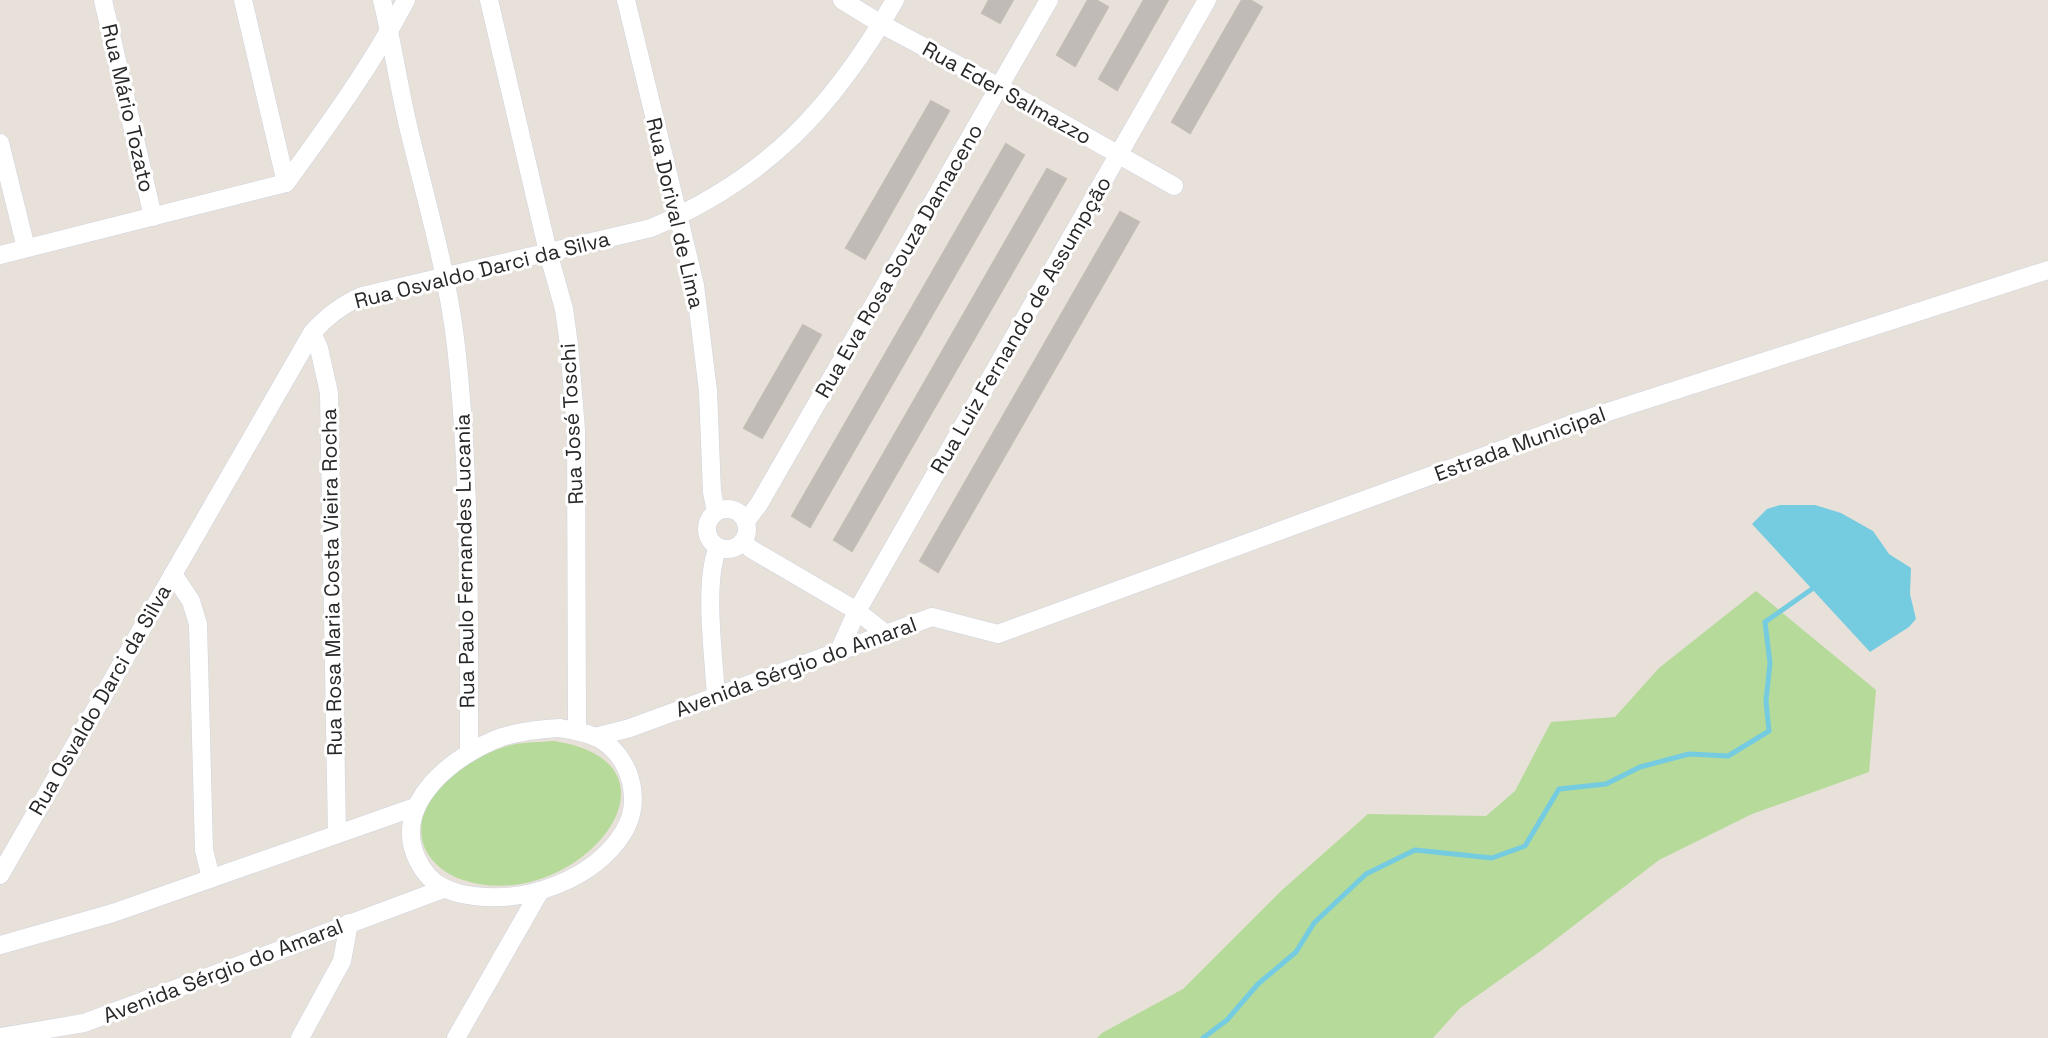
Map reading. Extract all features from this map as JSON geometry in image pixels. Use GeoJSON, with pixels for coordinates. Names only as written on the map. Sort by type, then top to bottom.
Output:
{"type":"FeatureCollection","features":[{"type":"Feature","properties":{"kind":"street","name":"Rua Mário Tozato"},"geometry":{"type":"LineString","coordinates":[[103,0],[153,217]]}},
{"type":"Feature","properties":{"kind":"street"},"geometry":{"type":"LineString","coordinates":[[243,0],[286,183]]}},
{"type":"Feature","properties":{"kind":"street","name":"Rua Paulo Fernandes Lucania"},"geometry":{"type":"LineString","coordinates":[[382,0],[390,31],[396,75],[444,275],[456,343],[467,478],[469,753]]}},
{"type":"Feature","properties":{"kind":"street"},"geometry":{"type":"LineString","coordinates":[[0,255],[286,183],[333,118],[390,31],[406,0]]}},
{"type":"Feature","properties":{"kind":"street","name":"Rua José Toschi"},"geometry":{"type":"LineString","coordinates":[[489,0],[548,252],[564,309],[574,385],[577,731]]}},
{"type":"Feature","properties":{"kind":"street","name":"Rua Dorival de Lima"},"geometry":{"type":"LineString","coordinates":[[626,0],[695,285],[708,391],[712,492],[716,512]]}},
{"type":"Feature","properties":{"kind":"street","name":"Rua Eder Salmazzo"},"geometry":{"type":"LineString","coordinates":[[842,0],[1174,186]]}},
{"type":"Feature","properties":{"kind":"street","name":"Rua Osvaldo Darci da Silva"},"geometry":{"type":"LineString","coordinates":[[0,875],[312,333],[328,316],[349,302],[375,292],[651,228],[678,217],[741,179],[794,136],[837,90],[895,0]]}},
{"type":"Feature","properties":{"kind":"street","name":"Rua Eva Rosa Souza Damaceno"},"geometry":{"type":"LineString","coordinates":[[746,521],[759,504],[1049,0]]}},
{"type":"Feature","properties":{"kind":"street","name":"Rua Luiz Fernando de Assumpção"},"geometry":{"type":"LineString","coordinates":[[839,651],[857,611],[1207,0]]}},
{"type":"Feature","properties":{"kind":"street"},"geometry":{"type":"LineString","coordinates":[[0,143],[26,248]]}},
{"type":"Feature","properties":{"kind":"street","name":"Estrada Municipal"},"geometry":{"type":"LineString","coordinates":[[998,634],[1580,421],[2048,270]]}},
{"type":"Feature","properties":{"kind":"street","name":"Rua Rosa Maria Costa Vieira Rocha"},"geometry":{"type":"LineString","coordinates":[[312,333],[329,393],[337,834]]}},
{"type":"Feature","properties":{"kind":"street"},"geometry":{"type":"LineString","coordinates":[[729,509],[742,515],[746,521],[743,541],[732,549],[718,547],[712,543],[707,530],[708,523],[716,512],[729,509]]}},
{"type":"Feature","properties":{"kind":"street"},"geometry":{"type":"LineString","coordinates":[[743,541],[751,549],[857,611],[886,634]]}},
{"type":"Feature","properties":{"kind":"street"},"geometry":{"type":"LineString","coordinates":[[716,696],[710,582],[712,561],[718,547]]}},
{"type":"Feature","properties":{"kind":"street"},"geometry":{"type":"LineString","coordinates":[[173,574],[191,601],[198,624],[204,850],[211,878]]}},
{"type":"Feature","properties":{"kind":"street","name":"Avenida Sérgio do Amaral"},"geometry":{"type":"LineString","coordinates":[[595,737],[630,727],[932,617],[998,634]]}},
{"type":"Feature","properties":{"kind":"street"},"geometry":{"type":"LineString","coordinates":[[560,728],[595,737],[616,753],[625,765],[633,790],[631,814],[623,832],[594,862],[577,874],[540,891],[501,897],[462,894],[443,889],[424,871],[413,850],[411,828],[415,807],[439,777],[469,753],[486,744],[522,732],[560,728]]}},
{"type":"Feature","properties":{"kind":"street"},"geometry":{"type":"LineString","coordinates":[[0,945],[113,913],[415,807]]}},
{"type":"Feature","properties":{"kind":"street","name":"Avenida Sérgio do Amaral"},"geometry":{"type":"LineString","coordinates":[[0,1037],[80,1031],[349,923],[443,889]]}},
{"type":"Feature","properties":{"kind":"street"},"geometry":{"type":"LineString","coordinates":[[456,1038],[540,891]]}},
{"type":"Feature","properties":{"kind":"street"},"geometry":{"type":"LineString","coordinates":[[300,1038],[342,961],[349,923]]}},
{"type":"Feature","properties":{"kind":"green space"},"geometry":{"type":"Polygon","coordinates":[[[1756,591],[1876,690],[1869,772],[1752,814],[1659,860],[1542,950],[1460,1008],[1433,1038],[1097,1038],[1183,989],[1281,891],[1368,814],[1486,816],[1515,791],[1551,722],[1615,717],[1659,668],[1756,591]]]}},
{"type":"Feature","properties":{"kind":"green space"},"geometry":{"type":"Polygon","coordinates":[[[554,741],[597,755],[618,778],[620,806],[605,834],[579,859],[543,878],[503,886],[460,879],[437,865],[425,849],[421,825],[426,808],[447,779],[495,750],[516,744],[554,741]]]}},
{"type":"Feature","properties":{"kind":"water"},"geometry":{"type":"Polygon","coordinates":[[[1780,505],[1815,505],[1841,513],[1873,531],[1889,554],[1911,568],[1910,594],[1916,619],[1909,627],[1870,652],[1752,524],[1767,509],[1780,505]]]}},
{"type":"Feature","properties":{"kind":"building"},"geometry":{"type":"Polygon","coordinates":[[[989,0],[1013,0],[1000,23],[982,13],[989,0]]]}},
{"type":"Feature","properties":{"kind":"building"},"geometry":{"type":"Polygon","coordinates":[[[1088,0],[1096,0],[1108,7],[1075,66],[1057,55],[1088,0]]]}},
{"type":"Feature","properties":{"kind":"building"},"geometry":{"type":"Polygon","coordinates":[[[1144,0],[1168,0],[1117,90],[1099,79],[1144,0]]]}},
{"type":"Feature","properties":{"kind":"building"},"geometry":{"type":"Polygon","coordinates":[[[1242,0],[1250,0],[1262,7],[1190,133],[1172,122],[1242,0]]]}},
{"type":"Feature","properties":{"kind":"building"},"geometry":{"type":"Polygon","coordinates":[[[931,101],[949,111],[865,259],[846,248],[931,101]]]}},
{"type":"Feature","properties":{"kind":"building"},"geometry":{"type":"Polygon","coordinates":[[[1006,144],[1024,155],[810,527],[792,516],[1006,144]]]}},
{"type":"Feature","properties":{"kind":"building"},"geometry":{"type":"Polygon","coordinates":[[[1047,169],[1066,179],[852,551],[834,540],[1047,169]]]}},
{"type":"Feature","properties":{"kind":"building"},"geometry":{"type":"Polygon","coordinates":[[[1120,212],[1139,222],[938,572],[920,561],[1120,212]]]}},
{"type":"Feature","properties":{"kind":"building"},"geometry":{"type":"Polygon","coordinates":[[[803,325],[821,335],[762,438],[744,428],[803,325]]]}},
{"type":"Feature","properties":{"kind":"waterway"},"geometry":{"type":"LineString","coordinates":[[1203,1038],[1227,1020],[1258,984],[1296,952],[1314,923],[1366,874],[1415,850],[1492,858],[1525,846],[1559,789],[1606,784],[1640,767],[1689,754],[1728,756],[1769,731],[1766,701],[1770,663],[1765,622],[1812,589]]}}]}
